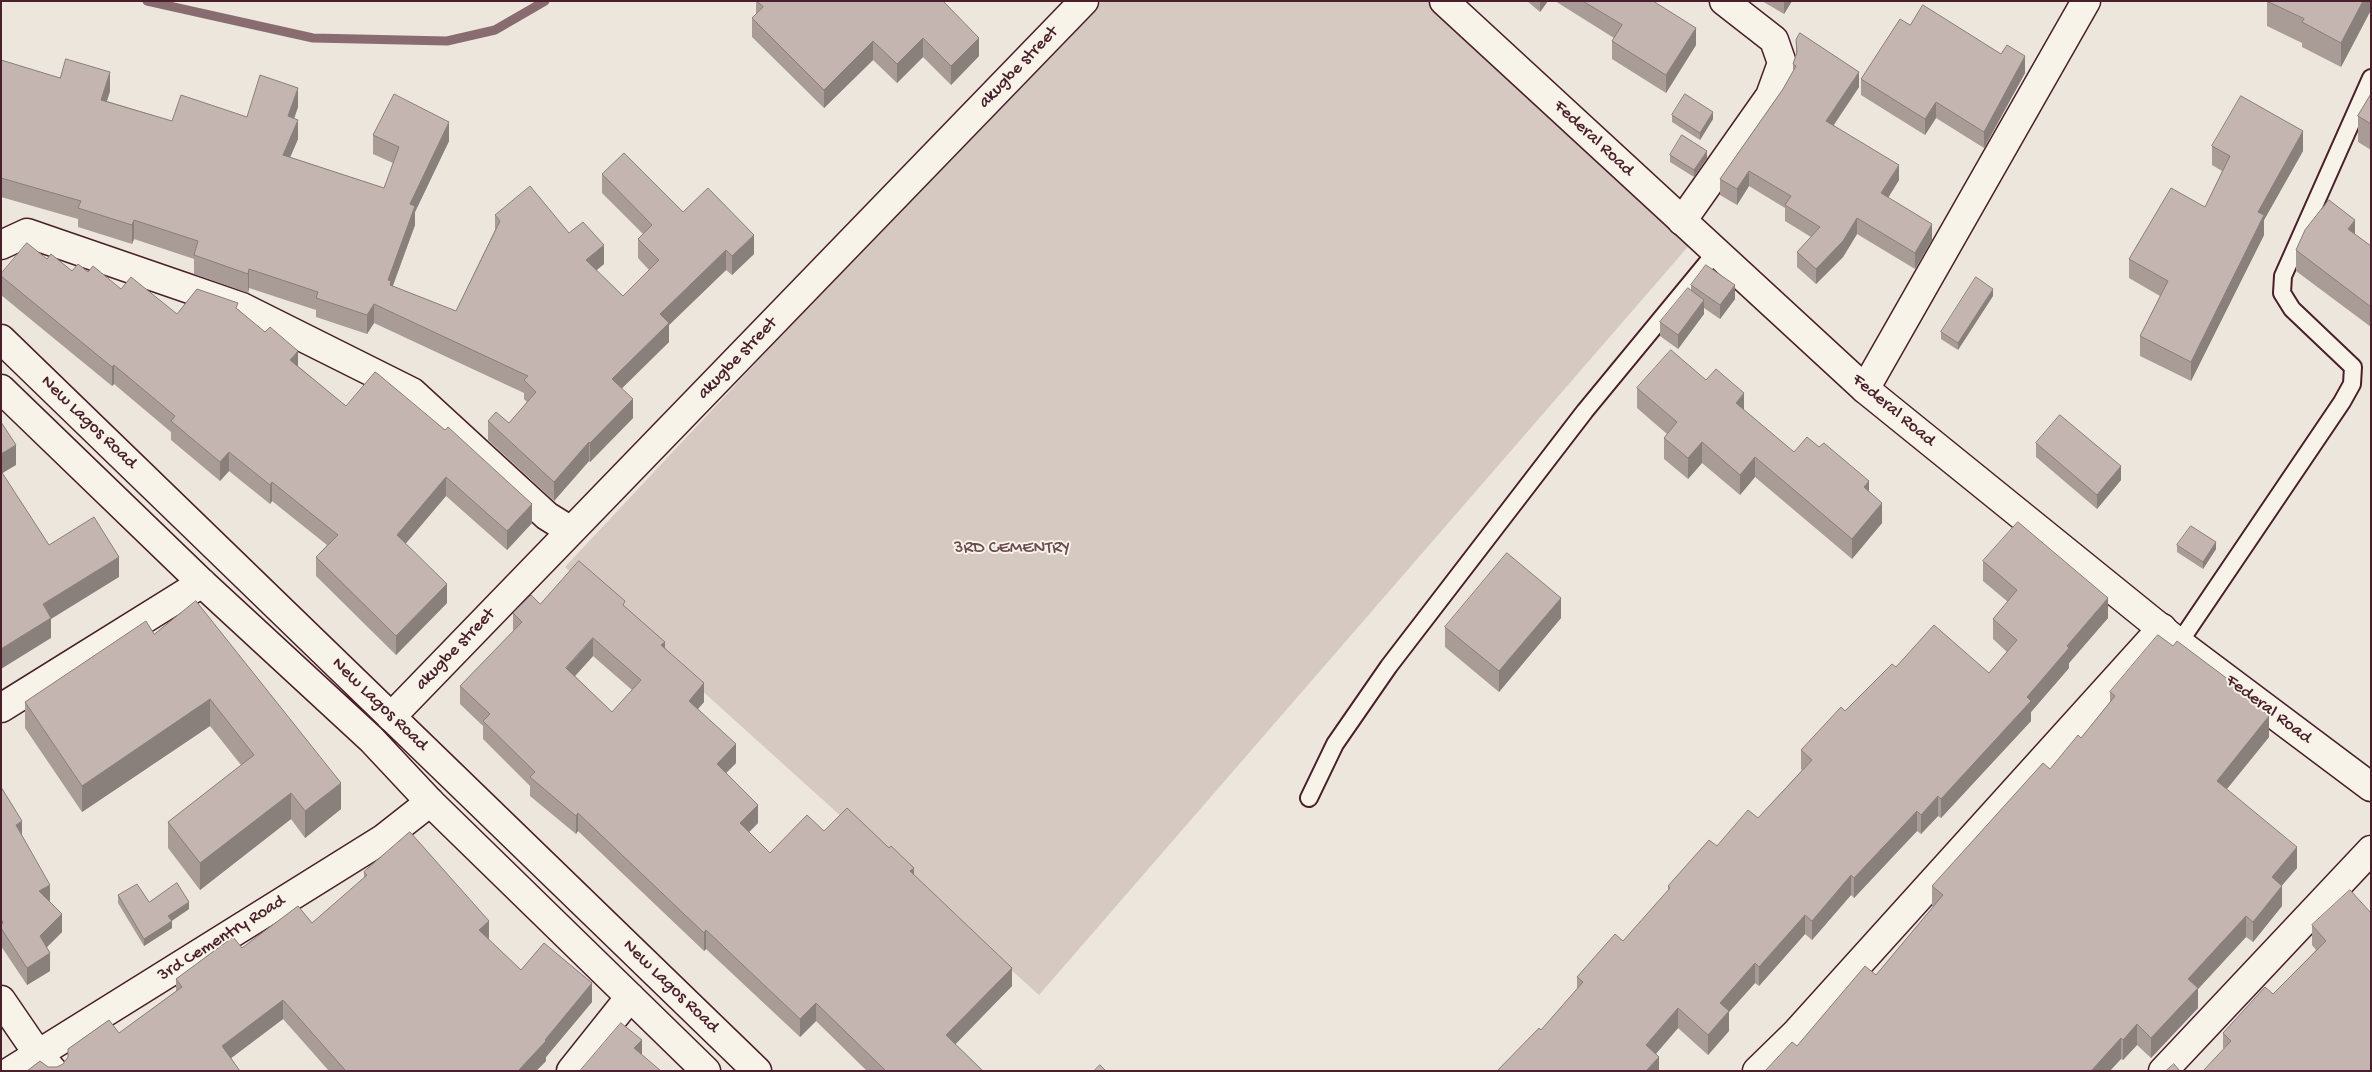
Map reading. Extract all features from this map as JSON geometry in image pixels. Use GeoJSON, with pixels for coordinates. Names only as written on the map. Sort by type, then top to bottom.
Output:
{"type":"FeatureCollection","features":[{"type":"Feature","properties":{"kind":"street","name":"akugbe street"},"geometry":{"type":"LineString","coordinates":[[391,717],[1084,1]]}},
{"type":"Feature","properties":{"kind":"street","name":"Federal Road"},"geometry":{"type":"LineString","coordinates":[[1444,1],[1865,389],[2170,635],[2371,787]]}},
{"type":"Feature","properties":{"kind":"street"},"geometry":{"type":"LineString","coordinates":[[1682,221],[1770,96],[1782,63],[1774,40],[1724,1]]}},
{"type":"Feature","properties":{"kind":"street"},"geometry":{"type":"LineString","coordinates":[[1865,389],[2086,1]]}},
{"type":"Feature","properties":{"kind":"street"},"geometry":{"type":"LineString","coordinates":[[1,245],[27,233],[242,307],[269,320],[412,392],[547,516],[572,531]]}},
{"type":"Feature","properties":{"kind":"street","name":"New Lagos Road"},"geometry":{"type":"LineString","coordinates":[[1,339],[757,1071]]}},
{"type":"Feature","properties":{"kind":"street","name":"New Lagos Road"},"geometry":{"type":"LineString","coordinates":[[1,389],[202,583],[370,740],[430,802],[706,1071]]}},
{"type":"Feature","properties":{"kind":"street"},"geometry":{"type":"LineString","coordinates":[[1,708],[202,583]]}},
{"type":"Feature","properties":{"kind":"street"},"geometry":{"type":"LineString","coordinates":[[1758,1071],[1797,1032],[2170,635]]}},
{"type":"Feature","properties":{"kind":"street","name":"3rd Cementry Road"},"geometry":{"type":"LineString","coordinates":[[11,1071],[46,1062],[382,839],[430,802]]}},
{"type":"Feature","properties":{"kind":"street"},"geometry":{"type":"LineString","coordinates":[[2170,1068],[2371,850]]}},
{"type":"Feature","properties":{"kind":"street"},"geometry":{"type":"LineString","coordinates":[[571,1071],[630,997]]}},
{"type":"Feature","properties":{"kind":"street"},"geometry":{"type":"LineString","coordinates":[[1,1000],[46,1062]]}},
{"type":"Feature","properties":{"kind":"lane"},"geometry":{"type":"LineString","coordinates":[[2170,635],[2342,402],[2352,384],[2353,367],[2292,309],[2282,293],[2283,276],[2371,78]]}},
{"type":"Feature","properties":{"kind":"lane"},"geometry":{"type":"LineString","coordinates":[[1309,798],[1336,744],[1389,666],[1585,411],[1716,252]]}},
{"type":"Feature","properties":{"kind":"green space","name":"3RD CEMENTRY"},"geometry":{"type":"Polygon","coordinates":[[[1102,1],[1427,1],[1692,242],[1039,995],[565,567],[1033,67],[1102,1]]]}},
{"type":"Feature","properties":{"kind":"building"},"geometry":{"type":"Polygon","coordinates":[[[757,1],[943,1],[979,38],[951,66],[923,38],[897,64],[873,41],[824,90],[752,18],[763,7],[757,1]]]}},
{"type":"Feature","properties":{"kind":"building"},"geometry":{"type":"Polygon","coordinates":[[[1583,1],[1653,1],[1696,28],[1666,75],[1612,41],[1622,25],[1583,1]]]}},
{"type":"Feature","properties":{"kind":"building"},"geometry":{"type":"Polygon","coordinates":[[[2267,1],[2363,1],[2341,43],[2302,22],[2304,19],[2267,1]]]}},
{"type":"Feature","properties":{"kind":"building"},"geometry":{"type":"Polygon","coordinates":[[[1923,5],[2001,54],[2007,45],[2025,56],[1984,132],[1936,102],[1925,119],[1861,79],[1900,19],[1910,25],[1923,5]]]}},
{"type":"Feature","properties":{"kind":"building"},"geometry":{"type":"Polygon","coordinates":[[[1800,33],[1859,72],[1826,121],[1899,165],[1881,193],[1932,224],[1915,253],[1857,218],[1843,241],[1816,269],[1797,252],[1820,227],[1785,205],[1791,196],[1749,171],[1737,189],[1720,179],[1783,89],[1796,66],[1793,64],[1797,52],[1796,40],[1800,33]]]}},
{"type":"Feature","properties":{"kind":"building"},"geometry":{"type":"Polygon","coordinates":[[[66,59],[110,72],[101,100],[172,121],[181,95],[247,117],[260,75],[298,88],[288,116],[298,120],[283,155],[384,188],[399,147],[373,135],[394,94],[449,122],[410,204],[415,206],[388,280],[391,281],[390,285],[456,311],[500,221],[495,215],[530,186],[569,233],[583,222],[604,245],[586,260],[623,296],[659,260],[638,239],[652,225],[602,174],[624,153],[683,212],[708,188],[754,235],[732,256],[726,250],[660,314],[669,323],[612,379],[633,399],[589,442],[554,482],[488,421],[496,412],[509,423],[536,392],[524,380],[528,376],[374,304],[367,315],[316,298],[318,292],[249,269],[248,274],[194,255],[198,241],[134,220],[132,225],[78,208],[81,201],[1,178],[1,60],[60,78],[66,59]]]}},
{"type":"Feature","properties":{"kind":"building"},"geometry":{"type":"Polygon","coordinates":[[[1685,94],[1713,112],[1700,133],[1672,115],[1685,94]]]}},
{"type":"Feature","properties":{"kind":"building"},"geometry":{"type":"Polygon","coordinates":[[[2371,94],[2371,124],[2358,116],[2371,94]]]}},
{"type":"Feature","properties":{"kind":"building"},"geometry":{"type":"Polygon","coordinates":[[[2241,96],[2303,131],[2258,212],[2264,215],[2191,362],[2140,336],[2168,281],[2129,259],[2171,188],[2205,207],[2230,156],[2212,146],[2241,96]]]}},
{"type":"Feature","properties":{"kind":"building"},"geometry":{"type":"Polygon","coordinates":[[[1682,135],[1707,151],[1694,170],[1670,155],[1682,135]]]}},
{"type":"Feature","properties":{"kind":"building"},"geometry":{"type":"Polygon","coordinates":[[[2329,200],[2355,220],[2348,229],[2371,246],[2371,307],[2296,250],[2305,230],[2329,200]]]}},
{"type":"Feature","properties":{"kind":"building"},"geometry":{"type":"Polygon","coordinates":[[[27,243],[47,259],[51,254],[72,271],[78,264],[88,272],[93,266],[121,289],[131,277],[177,314],[197,289],[238,303],[236,308],[265,332],[270,327],[298,351],[290,360],[346,406],[375,372],[445,430],[448,427],[532,504],[507,531],[446,477],[397,535],[447,584],[396,636],[316,557],[338,535],[272,482],[270,485],[229,452],[220,462],[171,421],[175,416],[1,276],[27,243]]]}},
{"type":"Feature","properties":{"kind":"building"},"geometry":{"type":"Polygon","coordinates":[[[1706,265],[1735,285],[1720,305],[1691,285],[1706,265]]]}},
{"type":"Feature","properties":{"kind":"building"},"geometry":{"type":"Polygon","coordinates":[[[1976,277],[1993,289],[1958,343],[1941,332],[1976,277]]]}},
{"type":"Feature","properties":{"kind":"building"},"geometry":{"type":"Polygon","coordinates":[[[1688,288],[1704,300],[1678,335],[1660,322],[1688,288]]]}},
{"type":"Feature","properties":{"kind":"building"},"geometry":{"type":"Polygon","coordinates":[[[1671,350],[1706,380],[1716,369],[1744,393],[1736,403],[1794,452],[1807,437],[1819,447],[1824,443],[1869,481],[1864,487],[1882,503],[1852,539],[1755,457],[1740,475],[1702,442],[1688,458],[1664,438],[1677,422],[1637,388],[1671,350]]]}},
{"type":"Feature","properties":{"kind":"building"},"geometry":{"type":"Polygon","coordinates":[[[2060,415],[2121,466],[2097,495],[2036,443],[2060,415]]]}},
{"type":"Feature","properties":{"kind":"building"},"geometry":{"type":"Polygon","coordinates":[[[1,422],[16,445],[1,454],[1,422]]]}},
{"type":"Feature","properties":{"kind":"building"},"geometry":{"type":"Polygon","coordinates":[[[1,471],[49,545],[94,517],[119,557],[43,604],[51,618],[1,649],[1,471]]]}},
{"type":"Feature","properties":{"kind":"building"},"geometry":{"type":"Polygon","coordinates":[[[2018,522],[2108,598],[2027,697],[2031,701],[1941,799],[1938,796],[1921,815],[1917,811],[1854,878],[1851,875],[1812,921],[1805,915],[1759,967],[1755,963],[1720,1003],[1729,1011],[1708,1035],[1678,1008],[1646,1045],[1659,1057],[1646,1071],[1497,1071],[1539,1028],[1541,1030],[1583,982],[1577,977],[1615,934],[1623,941],[1709,840],[1717,846],[1748,810],[1758,818],[1812,760],[1801,750],[1841,707],[1845,711],[1892,664],[1896,667],[1934,625],[1989,673],[2017,640],[1993,619],[2017,590],[1983,561],[2018,522]]]}},
{"type":"Feature","properties":{"kind":"building"},"geometry":{"type":"Polygon","coordinates":[[[2191,526],[2216,542],[2203,562],[2177,545],[2191,526]]]}},
{"type":"Feature","properties":{"kind":"building"},"geometry":{"type":"Polygon","coordinates":[[[1507,553],[1561,598],[1499,671],[1445,627],[1507,553]]]}},
{"type":"Feature","properties":{"kind":"building"},"geometry":{"type":"Polygon","coordinates":[[[579,561],[625,601],[623,605],[665,642],[661,645],[704,683],[689,701],[736,744],[717,764],[758,805],[740,823],[770,853],[807,815],[824,831],[847,808],[889,848],[891,846],[914,868],[910,871],[1012,968],[946,1035],[983,1071],[886,1071],[816,1003],[800,1019],[706,930],[704,933],[578,813],[576,816],[530,777],[535,772],[483,721],[490,714],[460,686],[522,622],[513,613],[531,595],[540,604],[579,561]],[[593,638],[566,668],[612,712],[641,680],[593,638]]]}},
{"type":"Feature","properties":{"kind":"building"},"geometry":{"type":"Polygon","coordinates":[[[196,601],[341,783],[305,811],[291,793],[200,863],[168,822],[254,755],[210,699],[82,786],[25,702],[146,621],[154,634],[196,601]]]}},
{"type":"Feature","properties":{"kind":"building"},"geometry":{"type":"Polygon","coordinates":[[[2158,635],[2173,646],[2177,641],[2233,683],[2230,685],[2269,716],[2217,781],[2297,847],[2272,877],[2282,886],[2253,922],[2246,916],[2188,979],[2198,988],[2151,1038],[2137,1024],[2123,1040],[2121,1038],[2091,1071],[1765,1071],[1792,1042],[1797,1046],[1865,966],[1876,975],[1943,895],[1932,886],[2043,763],[2050,769],[2078,735],[2081,738],[2115,696],[2110,692],[2158,635]]]}},
{"type":"Feature","properties":{"kind":"building"},"geometry":{"type":"Polygon","coordinates":[[[1,787],[22,821],[16,825],[50,885],[39,891],[62,914],[40,936],[50,953],[27,968],[1,928],[3,923],[1,919],[1,787]]]}},
{"type":"Feature","properties":{"kind":"building"},"geometry":{"type":"Polygon","coordinates":[[[410,832],[489,921],[479,930],[521,970],[544,943],[592,983],[546,1041],[518,1071],[346,1071],[283,1000],[222,1046],[240,1071],[27,1071],[40,1061],[48,1067],[57,1067],[63,1064],[68,1057],[68,1049],[109,1020],[119,1033],[182,987],[176,979],[233,937],[242,948],[298,906],[312,923],[367,875],[364,872],[410,832]]]}},
{"type":"Feature","properties":{"kind":"building"},"geometry":{"type":"Polygon","coordinates":[[[177,883],[189,902],[168,916],[172,921],[144,939],[118,895],[137,884],[149,902],[177,883]]]}},
{"type":"Feature","properties":{"kind":"building"},"geometry":{"type":"Polygon","coordinates":[[[2350,890],[2371,913],[2371,1071],[2203,1071],[2231,1041],[2223,1033],[2265,987],[2273,994],[2326,941],[2312,925],[2350,890]]]}},
{"type":"Feature","properties":{"kind":"building"},"geometry":{"type":"Polygon","coordinates":[[[621,1023],[642,1040],[634,1048],[661,1071],[580,1071],[621,1023]]]}},
{"type":"Feature","properties":{"kind":"building"},"geometry":{"type":"Polygon","coordinates":[[[2174,1064],[2180,1071],[2166,1071],[2174,1064]]]}},
{"type":"Feature","properties":{"kind":"building"},"geometry":{"type":"Polygon","coordinates":[[[1100,1065],[1106,1071],[1094,1071],[1100,1065]]]}},
{"type":"Feature","properties":{"kind":"waterway"},"geometry":{"type":"LineString","coordinates":[[147,1],[313,38],[447,41],[495,30],[545,1]]}}]}
